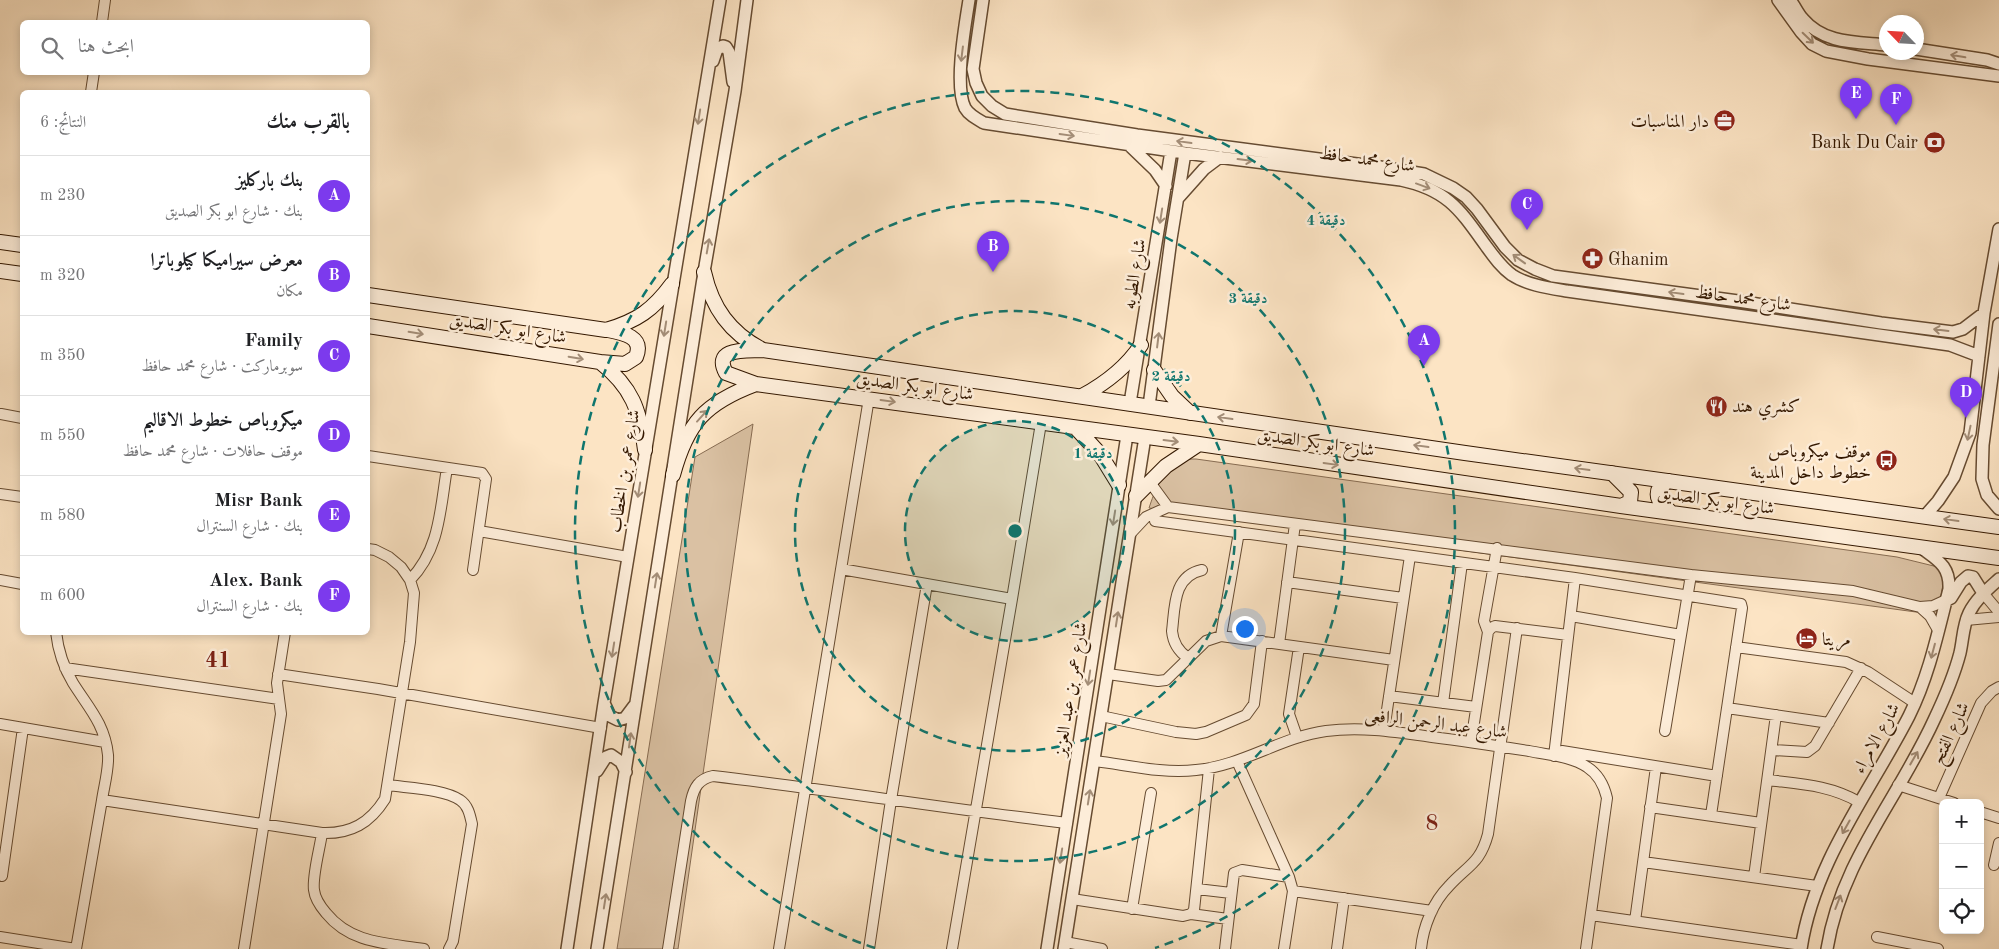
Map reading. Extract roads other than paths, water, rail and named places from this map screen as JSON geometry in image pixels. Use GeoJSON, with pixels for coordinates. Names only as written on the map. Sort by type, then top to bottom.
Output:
{"type":"FeatureCollection","features":[{"type":"Feature","properties":{"kind":"main road"},"geometry":{"type":"LineString","coordinates":[[0,242],[20,245]]}},
{"type":"Feature","properties":{"kind":"main road"},"geometry":{"type":"LineString","coordinates":[[0,271],[20,274]]}},
{"type":"Feature","properties":{"kind":"main road","name":"شارع ابو بكر الصديق"},"geometry":{"type":"LineString","coordinates":[[704,272],[714,305],[723,319],[735,332],[763,350],[1191,413],[1999,527]]}},
{"type":"Feature","properties":{"kind":"main road","name":"شارع ابو بكر الصديق"},"geometry":{"type":"LineString","coordinates":[[606,330],[626,324],[645,314],[660,300],[672,284]]}},
{"type":"Feature","properties":{"kind":"main road","name":"شارع ابو بكر الصديق"},"geometry":{"type":"LineString","coordinates":[[370,295],[626,334],[635,340],[638,352],[636,358],[625,364],[600,362],[370,326]]}},
{"type":"Feature","properties":{"kind":"main road"},"geometry":{"type":"LineString","coordinates":[[1082,396],[1112,377],[1126,365],[1141,345]]}},
{"type":"Feature","properties":{"kind":"main road"},"geometry":{"type":"LineString","coordinates":[[756,384],[726,373],[723,361],[726,355],[731,352],[763,350]]}},
{"type":"Feature","properties":{"kind":"main road"},"geometry":{"type":"LineString","coordinates":[[600,362],[625,385],[634,400],[640,417],[645,450]]}},
{"type":"Feature","properties":{"kind":"main road"},"geometry":{"type":"LineString","coordinates":[[1154,370],[1172,396],[1191,413]]}},
{"type":"Feature","properties":{"kind":"main road","name":"شارع ابو بكر الصديق"},"geometry":{"type":"LineString","coordinates":[[673,475],[680,450],[692,427],[709,408],[731,393],[756,384],[1199,444],[1673,514],[1999,558]]}},
{"type":"Feature","properties":{"kind":"main road"},"geometry":{"type":"LineString","coordinates":[[1076,428],[1100,454],[1120,481]]}},
{"type":"Feature","properties":{"kind":"main road"},"geometry":{"type":"LineString","coordinates":[[1136,496],[1144,481],[1199,444]]}},
{"type":"Feature","properties":{"kind":"main road"},"geometry":{"type":"LineString","coordinates":[[1612,473],[1631,492],[1630,502],[1621,506]]}},
{"type":"Feature","properties":{"kind":"main road"},"geometry":{"type":"LineString","coordinates":[[1669,481],[1660,486],[1657,496],[1660,502],[1673,514]]}},
{"type":"Feature","properties":{"kind":"street"},"geometry":{"type":"LineString","coordinates":[[102,20],[105,0]]}},
{"type":"Feature","properties":{"kind":"street","name":"شارع عمر بن الخطاب"},"geometry":{"type":"LineString","coordinates":[[567,949],[604,703],[704,87],[720,0]]}},
{"type":"Feature","properties":{"kind":"street"},"geometry":{"type":"LineString","coordinates":[[598,949],[704,272],[735,91],[746,0]]}},
{"type":"Feature","properties":{"kind":"street"},"geometry":{"type":"LineString","coordinates":[[1778,0],[1812,44],[1826,51],[1868,60],[1999,76]]}},
{"type":"Feature","properties":{"kind":"street"},"geometry":{"type":"LineString","coordinates":[[1790,0],[1803,19],[1826,36],[1844,41],[1879,45]]}},
{"type":"Feature","properties":{"kind":"street"},"geometry":{"type":"LineString","coordinates":[[968,3],[983,4]]}},
{"type":"Feature","properties":{"kind":"street","name":"شارع محمد حافظ"},"geometry":{"type":"LineString","coordinates":[[968,3],[961,85],[965,109],[984,123],[1185,153],[1401,180],[1419,184],[1436,191],[1451,202],[1463,215],[1498,263],[1513,276],[1526,282],[1567,291],[1950,346],[1979,356]]}},
{"type":"Feature","properties":{"kind":"street","name":"شارع محمد حافظ"},"geometry":{"type":"LineString","coordinates":[[983,4],[972,69],[982,96],[992,106],[1005,114],[1137,135],[1424,174],[1453,188],[1466,197],[1505,247],[1518,260],[1553,276],[1572,280],[1738,301],[1953,332],[1963,329],[1984,313]]}},
{"type":"Feature","properties":{"kind":"street"},"geometry":{"type":"LineString","coordinates":[[1868,60],[1870,44]]}},
{"type":"Feature","properties":{"kind":"street"},"geometry":{"type":"LineString","coordinates":[[704,87],[717,50],[723,46],[728,49],[735,91]]}},
{"type":"Feature","properties":{"kind":"street"},"geometry":{"type":"LineString","coordinates":[[1924,50],[1999,64]]}},
{"type":"Feature","properties":{"kind":"street"},"geometry":{"type":"LineString","coordinates":[[1979,59],[1980,74]]}},
{"type":"Feature","properties":{"kind":"street"},"geometry":{"type":"LineString","coordinates":[[91,90],[94,75]]}},
{"type":"Feature","properties":{"kind":"street"},"geometry":{"type":"LineString","coordinates":[[1127,144],[1148,163],[1166,186]]}},
{"type":"Feature","properties":{"kind":"street","name":"شارع الطوبه"},"geometry":{"type":"LineString","coordinates":[[1130,403],[1141,345],[1171,151]]}},
{"type":"Feature","properties":{"kind":"street","name":"شارع الطوبه"},"geometry":{"type":"LineString","coordinates":[[1149,406],[1185,153]]}},
{"type":"Feature","properties":{"kind":"street"},"geometry":{"type":"LineString","coordinates":[[1178,198],[1190,183],[1220,157]]}},
{"type":"Feature","properties":{"kind":"street"},"geometry":{"type":"LineString","coordinates":[[1924,517],[1944,494],[1958,470],[1970,433],[1984,313],[1998,245],[1999,229]]}},
{"type":"Feature","properties":{"kind":"street"},"geometry":{"type":"LineString","coordinates":[[1736,314],[1738,301]]}},
{"type":"Feature","properties":{"kind":"street"},"geometry":{"type":"LineString","coordinates":[[1999,331],[1997,359],[1989,397],[1983,445],[1982,479],[1987,495],[1999,509]]}},
{"type":"Feature","properties":{"kind":"street"},"geometry":{"type":"LineString","coordinates":[[1137,368],[1154,370]]}},
{"type":"Feature","properties":{"kind":"street"},"geometry":{"type":"LineString","coordinates":[[1975,395],[1989,397]]}},
{"type":"Feature","properties":{"kind":"street"},"geometry":{"type":"LineString","coordinates":[[779,949],[869,398]]}},
{"type":"Feature","properties":{"kind":"street"},"geometry":{"type":"LineString","coordinates":[[1,414],[20,418]]}},
{"type":"Feature","properties":{"kind":"street"},"geometry":{"type":"LineString","coordinates":[[952,949],[1041,423]]}},
{"type":"Feature","properties":{"kind":"street","name":"شارع عمر بن عبد العزيز"},"geometry":{"type":"LineString","coordinates":[[1047,949],[1127,435]]}},
{"type":"Feature","properties":{"kind":"street"},"geometry":{"type":"LineString","coordinates":[[1144,481],[1145,437]]}},
{"type":"Feature","properties":{"kind":"street"},"geometry":{"type":"LineString","coordinates":[[370,456],[482,473],[484,475],[486,479],[473,570]]}},
{"type":"Feature","properties":{"kind":"street"},"geometry":{"type":"LineString","coordinates":[[410,580],[424,564],[433,546],[446,468]]}},
{"type":"Feature","properties":{"kind":"street"},"geometry":{"type":"LineString","coordinates":[[1120,481],[1132,477],[1144,481],[1169,507],[1168,523]]}},
{"type":"Feature","properties":{"kind":"street"},"geometry":{"type":"LineString","coordinates":[[0,494],[20,497]]}},
{"type":"Feature","properties":{"kind":"street","name":"شارع عمر بن عبد العزيز"},"geometry":{"type":"LineString","coordinates":[[1065,946],[1136,496]]}},
{"type":"Feature","properties":{"kind":"street"},"geometry":{"type":"LineString","coordinates":[[1131,533],[1146,518],[1169,507],[1497,548],[1691,575],[1853,591],[1920,607],[1933,606],[1951,598],[1960,582],[1968,576],[1973,577],[1983,594],[1999,612]]}},
{"type":"Feature","properties":{"kind":"street"},"geometry":{"type":"LineString","coordinates":[[1155,521],[1575,578],[1741,604],[1742,608],[1711,815]]}},
{"type":"Feature","properties":{"kind":"street"},"geometry":{"type":"LineString","coordinates":[[1279,644],[1295,524]]}},
{"type":"Feature","properties":{"kind":"street"},"geometry":{"type":"LineString","coordinates":[[479,531],[628,557]]}},
{"type":"Feature","properties":{"kind":"street"},"geometry":{"type":"LineString","coordinates":[[1221,636],[1239,532]]}},
{"type":"Feature","properties":{"kind":"street","name":"شارع الامراء"},"geometry":{"type":"LineString","coordinates":[[1801,947],[1807,917],[1817,886],[1859,802],[1915,703],[1924,679],[1946,600],[1949,579],[1946,569],[1939,561],[1920,547]]}},
{"type":"Feature","properties":{"kind":"street"},"geometry":{"type":"LineString","coordinates":[[1488,632],[1484,621],[1497,548]]}},
{"type":"Feature","properties":{"kind":"street"},"geometry":{"type":"LineString","coordinates":[[102,800],[322,833],[347,831],[368,820],[385,799],[388,785],[410,642],[414,593],[410,580],[401,567],[389,557],[370,549]]}},
{"type":"Feature","properties":{"kind":"street"},"geometry":{"type":"LineString","coordinates":[[1384,730],[1410,556]]}},
{"type":"Feature","properties":{"kind":"street"},"geometry":{"type":"LineString","coordinates":[[1443,703],[1462,562]]}},
{"type":"Feature","properties":{"kind":"street"},"geometry":{"type":"LineString","coordinates":[[841,569],[1012,598]]}},
{"type":"Feature","properties":{"kind":"street"},"geometry":{"type":"LineString","coordinates":[[1188,658],[1178,649],[1173,638],[1172,631],[1178,591],[1181,582],[1186,576],[1202,570]]}},
{"type":"Feature","properties":{"kind":"street"},"geometry":{"type":"LineString","coordinates":[[1665,731],[1691,575]]}},
{"type":"Feature","properties":{"kind":"street"},"geometry":{"type":"LineString","coordinates":[[1575,578],[1554,753],[1716,776]]}},
{"type":"Feature","properties":{"kind":"street"},"geometry":{"type":"LineString","coordinates":[[1827,949],[1831,924],[1840,895],[1867,838],[1929,730],[1948,689],[1960,655],[1966,620],[1975,603],[1999,579]]}},
{"type":"Feature","properties":{"kind":"street"},"geometry":{"type":"LineString","coordinates":[[0,580],[20,584]]}},
{"type":"Feature","properties":{"kind":"street"},"geometry":{"type":"LineString","coordinates":[[1287,582],[1404,598]]}},
{"type":"Feature","properties":{"kind":"street"},"geometry":{"type":"LineString","coordinates":[[869,949],[891,800],[927,584]]}},
{"type":"Feature","properties":{"kind":"street"},"geometry":{"type":"LineString","coordinates":[[1920,607],[1930,616],[1938,630]]}},
{"type":"Feature","properties":{"kind":"street"},"geometry":{"type":"LineString","coordinates":[[1571,616],[1681,635]]}},
{"type":"Feature","properties":{"kind":"street"},"geometry":{"type":"LineString","coordinates":[[1966,620],[1999,617]]}},
{"type":"Feature","properties":{"kind":"street"},"geometry":{"type":"LineString","coordinates":[[1470,742],[1490,628],[1495,626],[1568,635]]}},
{"type":"Feature","properties":{"kind":"street"},"geometry":{"type":"LineString","coordinates":[[1421,949],[1422,939],[1432,911],[1448,886],[1474,864],[1485,847],[1516,628]]}},
{"type":"Feature","properties":{"kind":"street"},"geometry":{"type":"LineString","coordinates":[[0,937],[76,949],[108,756],[96,715],[72,682],[65,668],[56,635]]}},
{"type":"Feature","properties":{"kind":"street"},"geometry":{"type":"LineString","coordinates":[[244,949],[280,714],[278,674],[284,635]]}},
{"type":"Feature","properties":{"kind":"street"},"geometry":{"type":"LineString","coordinates":[[1108,674],[1158,681],[1166,680],[1206,641],[1221,636],[1394,660]]}},
{"type":"Feature","properties":{"kind":"street"},"geometry":{"type":"LineString","coordinates":[[1095,641],[1113,643]]}},
{"type":"Feature","properties":{"kind":"street"},"geometry":{"type":"LineString","coordinates":[[1101,716],[1191,734],[1206,732],[1246,715],[1254,704],[1262,641]]}},
{"type":"Feature","properties":{"kind":"street"},"geometry":{"type":"LineString","coordinates":[[1297,737],[1289,714],[1299,647]]}},
{"type":"Feature","properties":{"kind":"street"},"geometry":{"type":"LineString","coordinates":[[1736,647],[1838,660],[1861,668],[1915,703]]}},
{"type":"Feature","properties":{"kind":"street"},"geometry":{"type":"LineString","coordinates":[[65,668],[279,699]]}},
{"type":"Feature","properties":{"kind":"street"},"geometry":{"type":"LineString","coordinates":[[1772,750],[1807,752],[1819,742],[1861,668]]}},
{"type":"Feature","properties":{"kind":"street"},"geometry":{"type":"LineString","coordinates":[[278,674],[402,693],[601,728]]}},
{"type":"Feature","properties":{"kind":"street","name":"شارع الفتح"},"geometry":{"type":"LineString","coordinates":[[1939,798],[1981,704],[1999,687]]}},
{"type":"Feature","properties":{"kind":"street"},"geometry":{"type":"LineString","coordinates":[[1389,696],[1476,707]]}},
{"type":"Feature","properties":{"kind":"street"},"geometry":{"type":"LineString","coordinates":[[604,703],[610,716],[618,720],[625,718],[636,704]]}},
{"type":"Feature","properties":{"kind":"street"},"geometry":{"type":"LineString","coordinates":[[1727,708],[1829,723]]}},
{"type":"Feature","properties":{"kind":"street"},"geometry":{"type":"LineString","coordinates":[[1754,877],[1776,715]]}},
{"type":"Feature","properties":{"kind":"street"},"geometry":{"type":"LineString","coordinates":[[0,724],[105,742]]}},
{"type":"Feature","properties":{"kind":"street"},"geometry":{"type":"LineString","coordinates":[[2,876],[23,728]]}},
{"type":"Feature","properties":{"kind":"street","name":"شارع عبد الرحمن الرافعى"},"geometry":{"type":"LineString","coordinates":[[1095,761],[1168,771],[1209,769],[1237,761],[1297,737],[1336,730],[1355,729],[1384,730],[1554,753],[1578,762],[1587,767],[1602,782],[1607,798],[1586,949]]}},
{"type":"Feature","properties":{"kind":"street"},"geometry":{"type":"LineString","coordinates":[[594,777],[606,757],[611,755],[621,762],[626,772]]}},
{"type":"Feature","properties":{"kind":"street"},"geometry":{"type":"LineString","coordinates":[[1237,761],[1293,891],[1284,949]]}},
{"type":"Feature","properties":{"kind":"street"},"geometry":{"type":"LineString","coordinates":[[1635,921],[1656,767]]}},
{"type":"Feature","properties":{"kind":"street"},"geometry":{"type":"LineString","coordinates":[[1191,914],[1194,910],[1197,889],[1209,769]]}},
{"type":"Feature","properties":{"kind":"street"},"geometry":{"type":"LineString","coordinates":[[668,949],[690,801],[699,782],[704,778],[713,776],[805,787],[1066,823]]}},
{"type":"Feature","properties":{"kind":"street"},"geometry":{"type":"LineString","coordinates":[[1768,780],[1828,788],[1839,791],[1859,802]]}},
{"type":"Feature","properties":{"kind":"street"},"geometry":{"type":"LineString","coordinates":[[388,785],[450,795],[461,801],[469,811],[472,824],[453,941],[449,949]]}},
{"type":"Feature","properties":{"kind":"street"},"geometry":{"type":"LineString","coordinates":[[1898,785],[1942,799]]}},
{"type":"Feature","properties":{"kind":"street"},"geometry":{"type":"LineString","coordinates":[[1132,909],[1151,793]]}},
{"type":"Feature","properties":{"kind":"street"},"geometry":{"type":"LineString","coordinates":[[1650,807],[1761,823]]}},
{"type":"Feature","properties":{"kind":"street"},"geometry":{"type":"LineString","coordinates":[[1984,813],[1998,817]]}},
{"type":"Feature","properties":{"kind":"street"},"geometry":{"type":"LineString","coordinates":[[322,833],[314,888],[316,898],[328,916],[342,930],[360,938],[424,949]]}},
{"type":"Feature","properties":{"kind":"street"},"geometry":{"type":"LineString","coordinates":[[1994,865],[1999,843]]}},
{"type":"Feature","properties":{"kind":"street"},"geometry":{"type":"LineString","coordinates":[[1643,862],[1817,886]]}},
{"type":"Feature","properties":{"kind":"street"},"geometry":{"type":"LineString","coordinates":[[1225,949],[1233,876],[1240,870],[1289,878]]}},
{"type":"Feature","properties":{"kind":"street"},"geometry":{"type":"LineString","coordinates":[[1197,889],[1231,893]]}},
{"type":"Feature","properties":{"kind":"street"},"geometry":{"type":"LineString","coordinates":[[1293,891],[1432,911]]}},
{"type":"Feature","properties":{"kind":"street"},"geometry":{"type":"LineString","coordinates":[[1337,949],[1344,898]]}},
{"type":"Feature","properties":{"kind":"street"},"geometry":{"type":"LineString","coordinates":[[1072,900],[1183,916],[1191,914],[1228,919]]}},
{"type":"Feature","properties":{"kind":"street"},"geometry":{"type":"LineString","coordinates":[[1591,915],[1747,937],[1801,947]]}},
{"type":"Feature","properties":{"kind":"street"},"geometry":{"type":"LineString","coordinates":[[1877,936],[1938,949]]}},
{"type":"Feature","properties":{"kind":"street"},"geometry":{"type":"LineString","coordinates":[[1745,949],[1747,937]]}},
{"type":"Feature","properties":{"kind":"street"},"geometry":{"type":"LineString","coordinates":[[1065,946],[1102,949]]}},
{"type":"Feature","properties":{"kind":"place","name":"Misr Bank"},"geometry":{"type":"Point","coordinates":[1856,119]}},
{"type":"Feature","properties":{"kind":"place","name":"دار المناسبات"},"geometry":{"type":"Point","coordinates":[1725,121]}},
{"type":"Feature","properties":{"kind":"place","name":"Alex. Bank"},"geometry":{"type":"Point","coordinates":[1896,125]}},
{"type":"Feature","properties":{"kind":"place","name":"Bank Du Cair"},"geometry":{"type":"Point","coordinates":[1934,142]}},
{"type":"Feature","properties":{"kind":"place","name":"Family"},"geometry":{"type":"Point","coordinates":[1527,230]}},
{"type":"Feature","properties":{"kind":"place","name":"Ghanim"},"geometry":{"type":"Point","coordinates":[1592,259]}},
{"type":"Feature","properties":{"kind":"place","name":"معرض سيراميكا كيلوباترا"},"geometry":{"type":"Point","coordinates":[993,272]}},
{"type":"Feature","properties":{"kind":"place","name":"بنك باركليز"},"geometry":{"type":"Point","coordinates":[1424,366]}},
{"type":"Feature","properties":{"kind":"place","name":"كشري هند"},"geometry":{"type":"Point","coordinates":[1716,406]}},
{"type":"Feature","properties":{"kind":"place","name":"ميكروباص خطوط الاقاليم"},"geometry":{"type":"Point","coordinates":[1966,418]}},
{"type":"Feature","properties":{"kind":"place","name":"موقف ميكروباص خطوط داخل المدينة"},"geometry":{"type":"Point","coordinates":[1887,461]}},
{"type":"Feature","properties":{"kind":"place","name":"مريتا"},"geometry":{"type":"Point","coordinates":[1806,639]}},
{"type":"Feature","properties":{"kind":"district","name":"41"},"geometry":{"type":"Point","coordinates":[218,659]}},
{"type":"Feature","properties":{"kind":"district","name":"8"},"geometry":{"type":"Point","coordinates":[1432,822]}}]}
